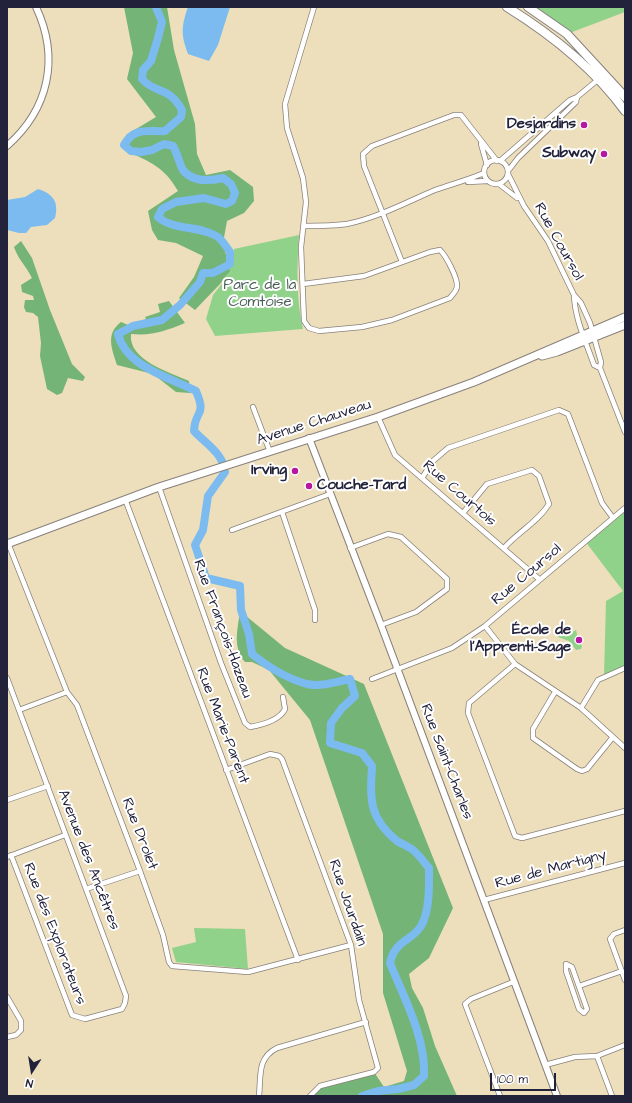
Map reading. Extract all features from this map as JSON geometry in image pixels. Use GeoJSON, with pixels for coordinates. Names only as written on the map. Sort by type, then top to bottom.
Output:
{"type":"FeatureCollection","features":[{"type":"Feature","properties":{"kind":"highway"},"geometry":{"type":"LineString","coordinates":[[507,7],[546,32],[602,76],[625,97]]}},
{"type":"Feature","properties":{"kind":"highway"},"geometry":{"type":"LineString","coordinates":[[528,7],[567,34],[602,76],[625,111]]}},
{"type":"Feature","properties":{"kind":"main road"},"geometry":{"type":"LineString","coordinates":[[594,334],[625,317]]}},
{"type":"Feature","properties":{"kind":"main road"},"geometry":{"type":"LineString","coordinates":[[594,334],[625,325]]}},
{"type":"Feature","properties":{"kind":"main road","name":"Avenue Chauveau"},"geometry":{"type":"LineString","coordinates":[[8,544],[159,487],[378,417],[474,382],[532,358],[557,352],[594,334]]}},
{"type":"Feature","properties":{"kind":"street"},"geometry":{"type":"LineString","coordinates":[[7,146],[31,120],[41,102],[47,82],[49,58],[47,36],[36,7]]}},
{"type":"Feature","properties":{"kind":"street"},"geometry":{"type":"LineString","coordinates":[[303,284],[364,276],[440,250],[446,256],[457,285],[455,293],[450,298],[392,320],[362,327],[319,331],[309,328],[304,319],[301,247],[306,202],[303,178],[287,128],[286,104],[314,7]]}},
{"type":"Feature","properties":{"kind":"street"},"geometry":{"type":"LineString","coordinates":[[487,165],[499,161],[570,100],[577,97],[602,76]]}},
{"type":"Feature","properties":{"kind":"street"},"geometry":{"type":"LineString","coordinates":[[481,142],[487,165],[484,173],[487,180],[493,184],[499,184],[505,180],[508,172],[518,158],[576,102],[577,97]]}},
{"type":"Feature","properties":{"kind":"street"},"geometry":{"type":"LineString","coordinates":[[402,262],[364,166],[363,154],[372,146],[454,115],[461,115],[481,142],[499,161],[505,165],[508,172]]}},
{"type":"Feature","properties":{"kind":"street","name":"Rue Coursol"},"geometry":{"type":"LineString","coordinates":[[508,172],[522,201],[548,241],[574,296],[581,304],[594,334],[601,362],[600,368],[625,432]]}},
{"type":"Feature","properties":{"kind":"street"},"geometry":{"type":"LineString","coordinates":[[304,226],[348,224],[437,190],[464,182],[484,173]]}},
{"type":"Feature","properties":{"kind":"street"},"geometry":{"type":"LineString","coordinates":[[464,182],[487,180]]}},
{"type":"Feature","properties":{"kind":"street","name":"Rue Coursol"},"geometry":{"type":"LineString","coordinates":[[499,184],[522,201]]}},
{"type":"Feature","properties":{"kind":"street","name":"Rue Coursol"},"geometry":{"type":"LineString","coordinates":[[574,296],[574,305],[584,338],[594,365],[600,368]]}},
{"type":"Feature","properties":{"kind":"street"},"geometry":{"type":"LineString","coordinates":[[253,407],[270,452]]}},
{"type":"Feature","properties":{"kind":"street"},"geometry":{"type":"LineString","coordinates":[[422,478],[433,461],[448,448],[559,410],[568,414],[602,502],[613,518]]}},
{"type":"Feature","properties":{"kind":"street","name":"Rue Courtois"},"geometry":{"type":"LineString","coordinates":[[378,417],[395,455],[539,579]]}},
{"type":"Feature","properties":{"kind":"street","name":"Rue Saint-Charles"},"geometry":{"type":"LineString","coordinates":[[309,438],[350,548],[381,625],[484,900],[513,982],[557,1096]]}},
{"type":"Feature","properties":{"kind":"street"},"geometry":{"type":"LineString","coordinates":[[463,513],[487,484],[532,470],[539,476],[549,504],[543,513],[514,536],[504,548]]}},
{"type":"Feature","properties":{"kind":"street","name":"Rue François-Hazeau"},"geometry":{"type":"LineString","coordinates":[[159,487],[221,663],[245,723],[250,727],[277,718],[284,709],[283,697]]}},
{"type":"Feature","properties":{"kind":"street"},"geometry":{"type":"LineString","coordinates":[[232,530],[330,494]]}},
{"type":"Feature","properties":{"kind":"street","name":"Rue Marie-Parent"},"geometry":{"type":"LineString","coordinates":[[125,499],[298,960]]}},
{"type":"Feature","properties":{"kind":"street","name":"Rue Coursol"},"geometry":{"type":"LineString","coordinates":[[372,679],[452,648],[485,626],[625,508]]}},
{"type":"Feature","properties":{"kind":"street"},"geometry":{"type":"LineString","coordinates":[[282,512],[315,610],[316,620]]}},
{"type":"Feature","properties":{"kind":"street"},"geometry":{"type":"LineString","coordinates":[[350,548],[388,534],[402,537],[447,579],[447,589],[416,612],[381,625]]}},
{"type":"Feature","properties":{"kind":"street","name":"Rue Drolet"},"geometry":{"type":"LineString","coordinates":[[8,544],[66,692],[77,705],[140,871],[163,935],[169,962],[172,966],[248,972],[351,945]]}},
{"type":"Feature","properties":{"kind":"street"},"geometry":{"type":"LineString","coordinates":[[485,626],[515,664],[581,708],[625,748]]}},
{"type":"Feature","properties":{"kind":"street"},"geometry":{"type":"LineString","coordinates":[[515,664],[469,704],[468,712],[515,836],[522,838],[625,811]]}},
{"type":"Feature","properties":{"kind":"street"},"geometry":{"type":"LineString","coordinates":[[581,708],[598,680],[625,668]]}},
{"type":"Feature","properties":{"kind":"street","name":"Avenue des Ancêtres"},"geometry":{"type":"LineString","coordinates":[[7,678],[126,996],[122,1009],[85,1020],[78,1018]]}},
{"type":"Feature","properties":{"kind":"street"},"geometry":{"type":"LineString","coordinates":[[19,710],[66,692]]}},
{"type":"Feature","properties":{"kind":"street"},"geometry":{"type":"LineString","coordinates":[[555,692],[532,729],[533,738],[577,770],[582,771],[587,769],[613,737]]}},
{"type":"Feature","properties":{"kind":"street","name":"Rue Jourdain"},"geometry":{"type":"LineString","coordinates":[[226,770],[270,754],[280,756],[351,945],[359,1000],[378,1068],[374,1072],[320,1086],[310,1096]]}},
{"type":"Feature","properties":{"kind":"street"},"geometry":{"type":"LineString","coordinates":[[7,800],[48,786]]}},
{"type":"Feature","properties":{"kind":"street"},"geometry":{"type":"LineString","coordinates":[[9,856],[65,835]]}},
{"type":"Feature","properties":{"kind":"street","name":"Rue des Explorateurs"},"geometry":{"type":"LineString","coordinates":[[9,856],[72,1014],[78,1018]]}},
{"type":"Feature","properties":{"kind":"street","name":"Rue de Martigny"},"geometry":{"type":"LineString","coordinates":[[484,900],[625,863]]}},
{"type":"Feature","properties":{"kind":"street"},"geometry":{"type":"LineString","coordinates":[[86,889],[140,871]]}},
{"type":"Feature","properties":{"kind":"street"},"geometry":{"type":"LineString","coordinates":[[625,930],[614,934],[610,939],[625,980]]}},
{"type":"Feature","properties":{"kind":"street"},"geometry":{"type":"LineString","coordinates":[[566,964],[572,967],[579,986],[587,1009],[584,1013],[579,1009],[566,971],[566,964]]}},
{"type":"Feature","properties":{"kind":"street"},"geometry":{"type":"LineString","coordinates":[[579,986],[622,971]]}},
{"type":"Feature","properties":{"kind":"street"},"geometry":{"type":"LineString","coordinates":[[500,1096],[464,1004],[470,999],[513,982]]}},
{"type":"Feature","properties":{"kind":"street"},"geometry":{"type":"LineString","coordinates":[[7,997],[21,1021],[20,1030],[16,1035],[7,1037]]}},
{"type":"Feature","properties":{"kind":"street"},"geometry":{"type":"LineString","coordinates":[[259,1096],[262,1063],[268,1053],[277,1048],[366,1022]]}},
{"type":"Feature","properties":{"kind":"street"},"geometry":{"type":"LineString","coordinates":[[545,1065],[574,1057],[597,1056],[625,1045]]}},
{"type":"Feature","properties":{"kind":"street"},"geometry":{"type":"LineString","coordinates":[[597,1056],[612,1096]]}},
{"type":"Feature","properties":{"kind":"green space"},"geometry":{"type":"Polygon","coordinates":[[[124,7],[167,7],[174,50],[195,124],[197,154],[206,175],[230,170],[253,187],[254,201],[244,213],[227,221],[223,243],[230,271],[220,284],[195,310],[179,298],[194,277],[203,256],[176,243],[158,240],[152,230],[148,211],[178,191],[163,171],[144,159],[128,152],[126,135],[156,117],[127,79],[133,53],[124,7]]]}},
{"type":"Feature","properties":{"kind":"green space"},"geometry":{"type":"Polygon","coordinates":[[[528,7],[625,7],[625,12],[567,34],[528,7]]]}},
{"type":"Feature","properties":{"kind":"green space","name":"Parc de la Comtoise"},"geometry":{"type":"Polygon","coordinates":[[[299,235],[299,306],[303,329],[215,336],[206,319],[213,295],[224,281],[233,262],[234,249],[299,235]]]}},
{"type":"Feature","properties":{"kind":"green space"},"geometry":{"type":"Polygon","coordinates":[[[21,241],[32,258],[50,310],[72,364],[85,377],[83,381],[68,378],[62,393],[57,395],[47,389],[40,356],[41,343],[38,317],[33,313],[26,312],[24,307],[25,300],[34,300],[33,296],[22,292],[21,285],[32,278],[14,247],[21,241]]]}},
{"type":"Feature","properties":{"kind":"green space"},"geometry":{"type":"Polygon","coordinates":[[[169,301],[185,323],[159,332],[131,334],[132,343],[136,351],[151,364],[189,381],[190,393],[176,392],[153,374],[117,365],[112,348],[111,337],[116,327],[121,322],[128,325],[146,319],[145,317],[160,312],[158,304],[169,301]]]}},
{"type":"Feature","properties":{"kind":"green space"},"geometry":{"type":"Polygon","coordinates":[[[625,508],[625,668],[604,676],[606,601],[623,591],[585,541],[625,508]]]}},
{"type":"Feature","properties":{"kind":"green space"},"geometry":{"type":"Polygon","coordinates":[[[240,611],[285,648],[364,684],[453,908],[429,958],[409,974],[412,988],[423,1008],[435,1046],[457,1096],[310,1096],[320,1086],[374,1072],[384,1087],[404,1081],[407,1071],[383,993],[383,934],[310,720],[269,670],[252,662],[245,662],[241,656],[237,644],[240,611]]]}},
{"type":"Feature","properties":{"kind":"green space"},"geometry":{"type":"Polygon","coordinates":[[[555,627],[569,634],[576,630],[576,639],[582,646],[581,649],[576,650],[569,641],[558,637],[555,627]]]}},
{"type":"Feature","properties":{"kind":"green space"},"geometry":{"type":"Polygon","coordinates":[[[194,928],[245,929],[248,969],[176,962],[172,948],[196,942],[194,928]]]}},
{"type":"Feature","properties":{"kind":"water"},"geometry":{"type":"Polygon","coordinates":[[[188,7],[230,7],[218,45],[209,61],[188,54],[183,36],[183,26],[188,7]]]}},
{"type":"Feature","properties":{"kind":"water"},"geometry":{"type":"Polygon","coordinates":[[[38,189],[51,196],[54,200],[56,204],[55,218],[47,225],[31,227],[26,233],[7,230],[7,200],[25,197],[38,189]]]}},
{"type":"Feature","properties":{"kind":"waterway"},"geometry":{"type":"LineString","coordinates":[[156,7],[162,22],[151,61],[143,70],[142,79],[147,84],[172,97],[182,110],[181,117],[165,131],[147,131],[137,133],[132,135],[124,145],[131,151],[141,152],[152,150],[164,144],[173,146],[182,168],[187,174],[202,180],[223,178],[231,184],[235,193],[232,201],[226,204],[204,198],[176,202],[162,209],[158,217],[172,224],[211,233],[218,237],[230,252],[230,264],[213,273],[203,273],[200,282],[180,305],[162,320],[133,326],[118,334],[130,355],[139,363],[162,376],[196,391],[199,399],[200,412],[196,419],[194,431],[213,449],[224,465],[225,472],[208,496],[203,530],[195,545],[206,578],[240,586],[241,610],[249,634],[252,654],[264,663],[278,672],[300,682],[312,685],[323,685],[350,679],[355,696],[342,708],[331,723],[330,743],[362,753],[372,766],[371,789],[373,808],[376,816],[388,833],[397,841],[415,852],[429,868],[428,898],[424,920],[417,931],[400,945],[392,955],[390,963],[418,1033],[422,1047],[424,1076],[414,1085],[398,1089],[378,1091],[362,1096]]}},
{"type":"Feature","properties":{"kind":"place","name":"Desjardins"},"geometry":{"type":"Point","coordinates":[584,125]}},
{"type":"Feature","properties":{"kind":"place","name":"Subway"},"geometry":{"type":"Point","coordinates":[604,154]}},
{"type":"Feature","properties":{"kind":"place","name":"Irving"},"geometry":{"type":"Point","coordinates":[295,471]}},
{"type":"Feature","properties":{"kind":"place","name":"Couche-Tard"},"geometry":{"type":"Point","coordinates":[309,486]}},
{"type":"Feature","properties":{"kind":"place","name":"École de l'Apprenti-Sage"},"geometry":{"type":"Point","coordinates":[579,640]}}]}
